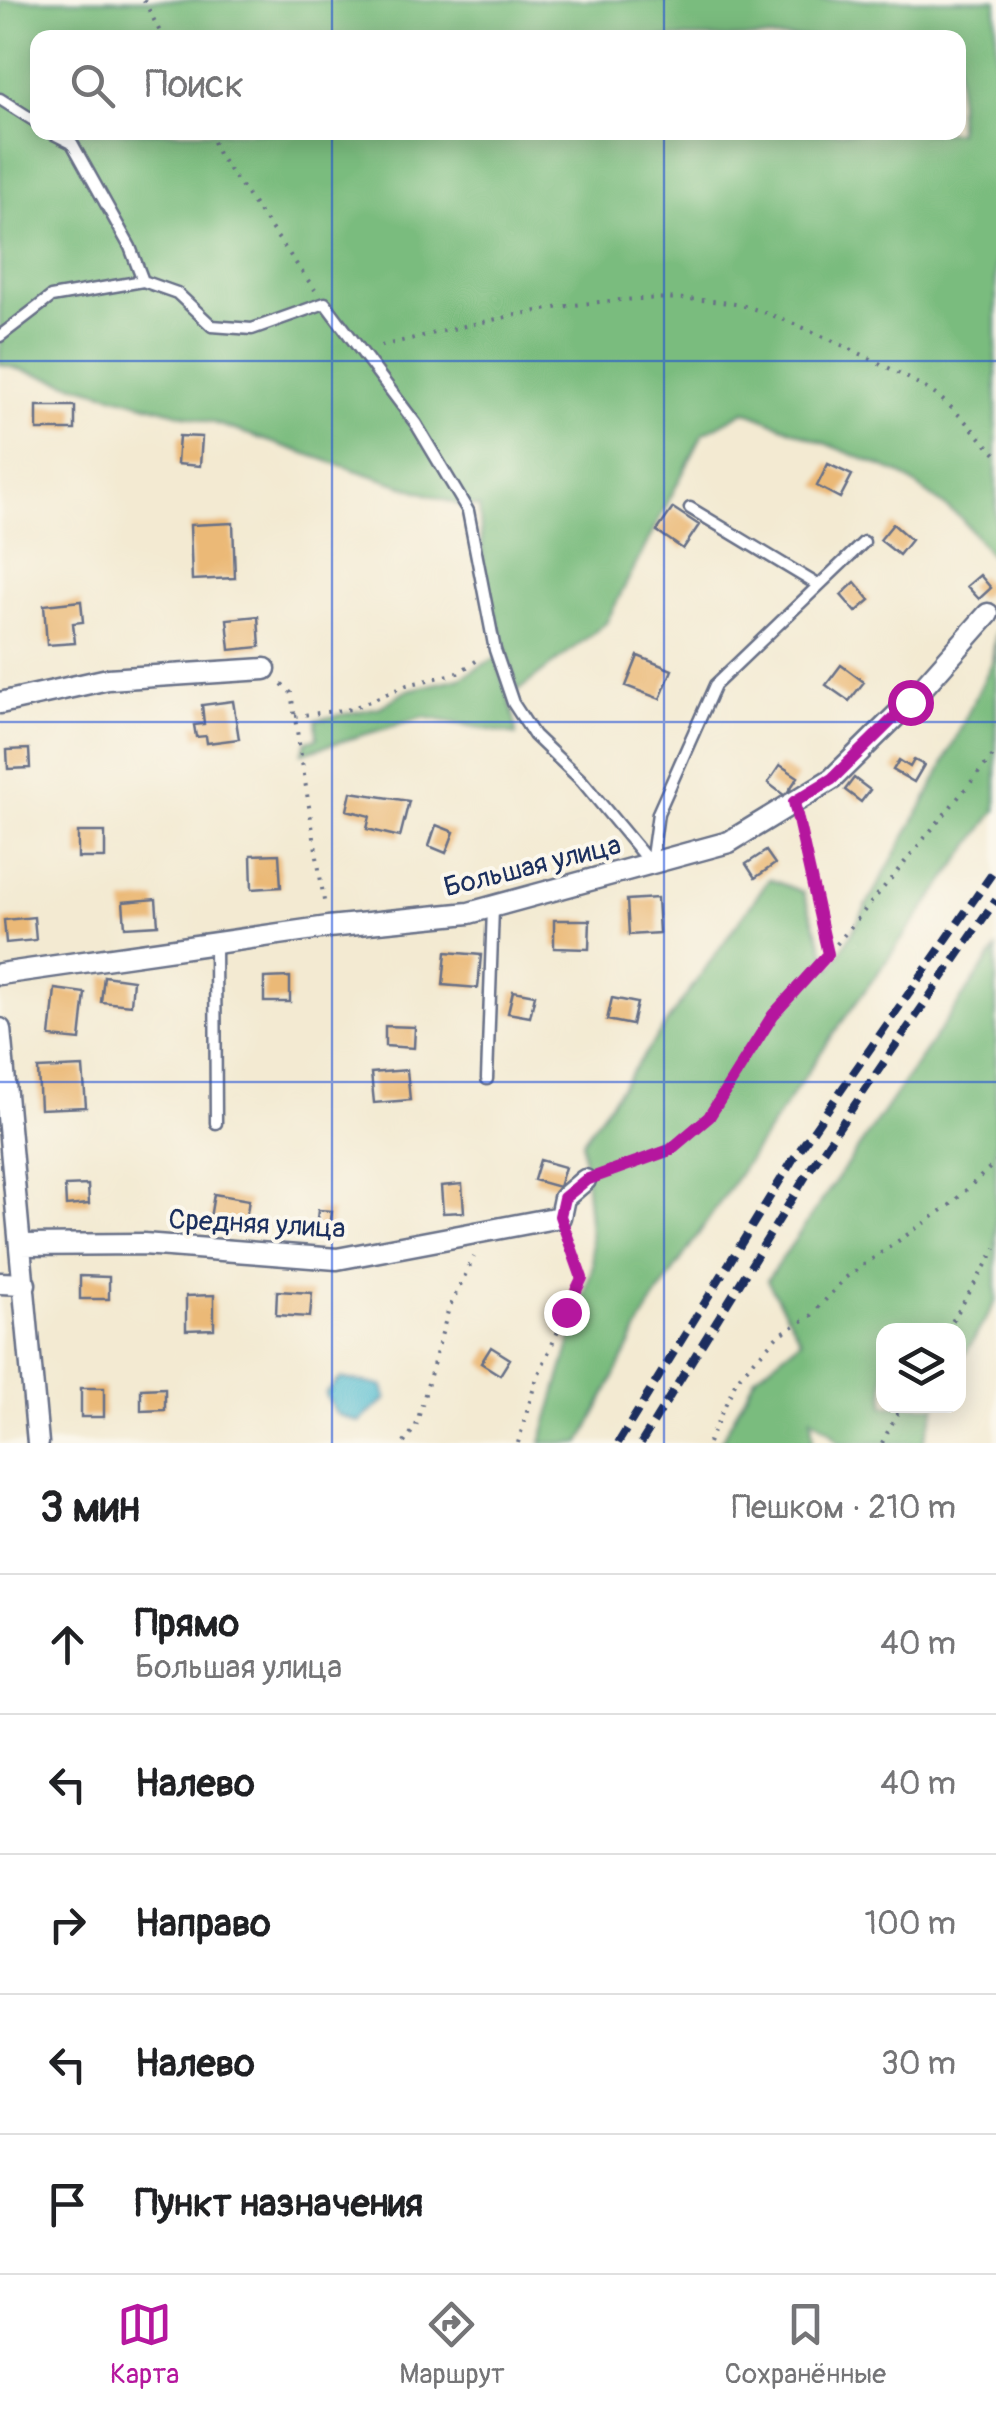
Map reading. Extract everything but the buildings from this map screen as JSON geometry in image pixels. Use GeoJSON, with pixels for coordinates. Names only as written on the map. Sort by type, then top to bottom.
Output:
{"type":"FeatureCollection","features":[{"type":"Feature","properties":{"kind":"street","name":"Большая улица"},"geometry":{"type":"LineString","coordinates":[[0,974],[492,907],[729,842],[832,779],[910,702],[988,614]]}},
{"type":"Feature","properties":{"kind":"street"},"geometry":{"type":"LineString","coordinates":[[0,703],[108,679],[266,668]]}},
{"type":"Feature","properties":{"kind":"street"},"geometry":{"type":"LineString","coordinates":[[0,1028],[38,1443]]}},
{"type":"Feature","properties":{"kind":"street"},"geometry":{"type":"LineString","coordinates":[[560,1216],[564,1198],[586,1180]]}},
{"type":"Feature","properties":{"kind":"street","name":"Средняя улица"},"geometry":{"type":"LineString","coordinates":[[20,1245],[143,1244],[337,1260],[560,1216]]}},
{"type":"Feature","properties":{"kind":"street"},"geometry":{"type":"LineString","coordinates":[[0,1282],[25,1284]]}},
{"type":"Feature","properties":{"kind":"lane"},"geometry":{"type":"LineString","coordinates":[[0,99],[30,118]]}},
{"type":"Feature","properties":{"kind":"lane"},"geometry":{"type":"LineString","coordinates":[[66,140],[72,143],[130,247],[143,281]]}},
{"type":"Feature","properties":{"kind":"lane"},"geometry":{"type":"LineString","coordinates":[[0,336],[51,297],[143,281],[177,293],[212,326],[252,329],[325,304],[416,424],[468,511],[494,650],[514,702],[534,735],[582,780],[651,864]]}},
{"type":"Feature","properties":{"kind":"lane"},"geometry":{"type":"LineString","coordinates":[[690,508],[818,585]]}},
{"type":"Feature","properties":{"kind":"lane"},"geometry":{"type":"LineString","coordinates":[[651,864],[658,812],[714,685],[864,542]]}},
{"type":"Feature","properties":{"kind":"lane"},"geometry":{"type":"LineString","coordinates":[[487,1079],[492,907]]}},
{"type":"Feature","properties":{"kind":"lane"},"geometry":{"type":"LineString","coordinates":[[216,943],[216,1123]]}},
{"type":"Feature","properties":{"kind":"path"},"geometry":{"type":"LineString","coordinates":[[144,0],[159,30]]}},
{"type":"Feature","properties":{"kind":"path"},"geometry":{"type":"LineString","coordinates":[[212,140],[218,154],[325,304]]}},
{"type":"Feature","properties":{"kind":"path"},"geometry":{"type":"LineString","coordinates":[[362,350],[494,319],[610,300],[736,304],[801,328],[935,395],[996,454]]}},
{"type":"Feature","properties":{"kind":"path"},"geometry":{"type":"LineString","coordinates":[[295,716],[350,709],[378,700],[407,685],[458,673],[494,650]]}},
{"type":"Feature","properties":{"kind":"path"},"geometry":{"type":"LineString","coordinates":[[266,668],[292,693],[328,927]]}},
{"type":"Feature","properties":{"kind":"path"},"geometry":{"type":"LineString","coordinates":[[586,1180],[670,1150],[709,1117],[773,1015],[996,752]]}},
{"type":"Feature","properties":{"kind":"path"},"geometry":{"type":"LineString","coordinates":[[794,802],[812,863],[828,954]]}},
{"type":"Feature","properties":{"kind":"path"},"geometry":{"type":"LineString","coordinates":[[708,1443],[737,1379],[777,1336],[811,1316],[846,1278],[950,1205],[996,1162]]}},
{"type":"Feature","properties":{"kind":"path"},"geometry":{"type":"LineString","coordinates":[[518,1443],[536,1380],[582,1278],[560,1216]]}},
{"type":"Feature","properties":{"kind":"path"},"geometry":{"type":"LineString","coordinates":[[404,1443],[416,1426],[448,1308],[486,1232]]}},
{"type":"Feature","properties":{"kind":"path"},"geometry":{"type":"LineString","coordinates":[[951,1323],[996,1248]]}},
{"type":"Feature","properties":{"kind":"path"},"geometry":{"type":"LineString","coordinates":[[882,1443],[897,1413]]}},
{"type":"Feature","properties":{"kind":"green space"},"geometry":{"type":"Polygon","coordinates":[[[0,0],[996,0],[996,562],[961,518],[901,474],[745,411],[703,434],[606,623],[518,691],[484,574],[479,507],[460,505],[217,424],[0,364],[0,0]]]}},
{"type":"Feature","properties":{"kind":"green space"},"geometry":{"type":"Polygon","coordinates":[[[996,631],[996,810],[834,1033],[650,1306],[581,1443],[541,1443],[593,1265],[582,1142],[769,879],[803,892],[831,969],[930,792],[992,663],[996,631]]]}},
{"type":"Feature","properties":{"kind":"green space"},"geometry":{"type":"Polygon","coordinates":[[[497,657],[516,735],[424,717],[302,753],[307,741],[317,738],[316,720],[380,707],[408,690],[460,678],[497,657]]]}},
{"type":"Feature","properties":{"kind":"green space"},"geometry":{"type":"Polygon","coordinates":[[[996,949],[996,1301],[966,1353],[966,1323],[876,1323],[876,1413],[934,1413],[923,1443],[839,1443],[811,1418],[813,1443],[720,1443],[755,1377],[801,1340],[767,1280],[996,949]]]}},
{"type":"Feature","properties":{"kind":"water"},"geometry":{"type":"Polygon","coordinates":[[[341,1378],[383,1386],[386,1399],[359,1422],[336,1414],[325,1393],[341,1378]]]}},
{"type":"Feature","properties":{"kind":"railway"},"geometry":{"type":"LineString","coordinates":[[618,1443],[794,1158],[996,868]]}},
{"type":"Feature","properties":{"kind":"railway"},"geometry":{"type":"LineString","coordinates":[[641,1443],[811,1168],[996,900]]}},
{"type":"Feature","properties":{"kind":"route"},"geometry":{"type":"LineString","coordinates":[[566,1312],[582,1278],[560,1216],[564,1198],[586,1180],[670,1150],[709,1117],[773,1015],[828,954],[808,845],[794,802],[832,779],[910,702]]}}]}
